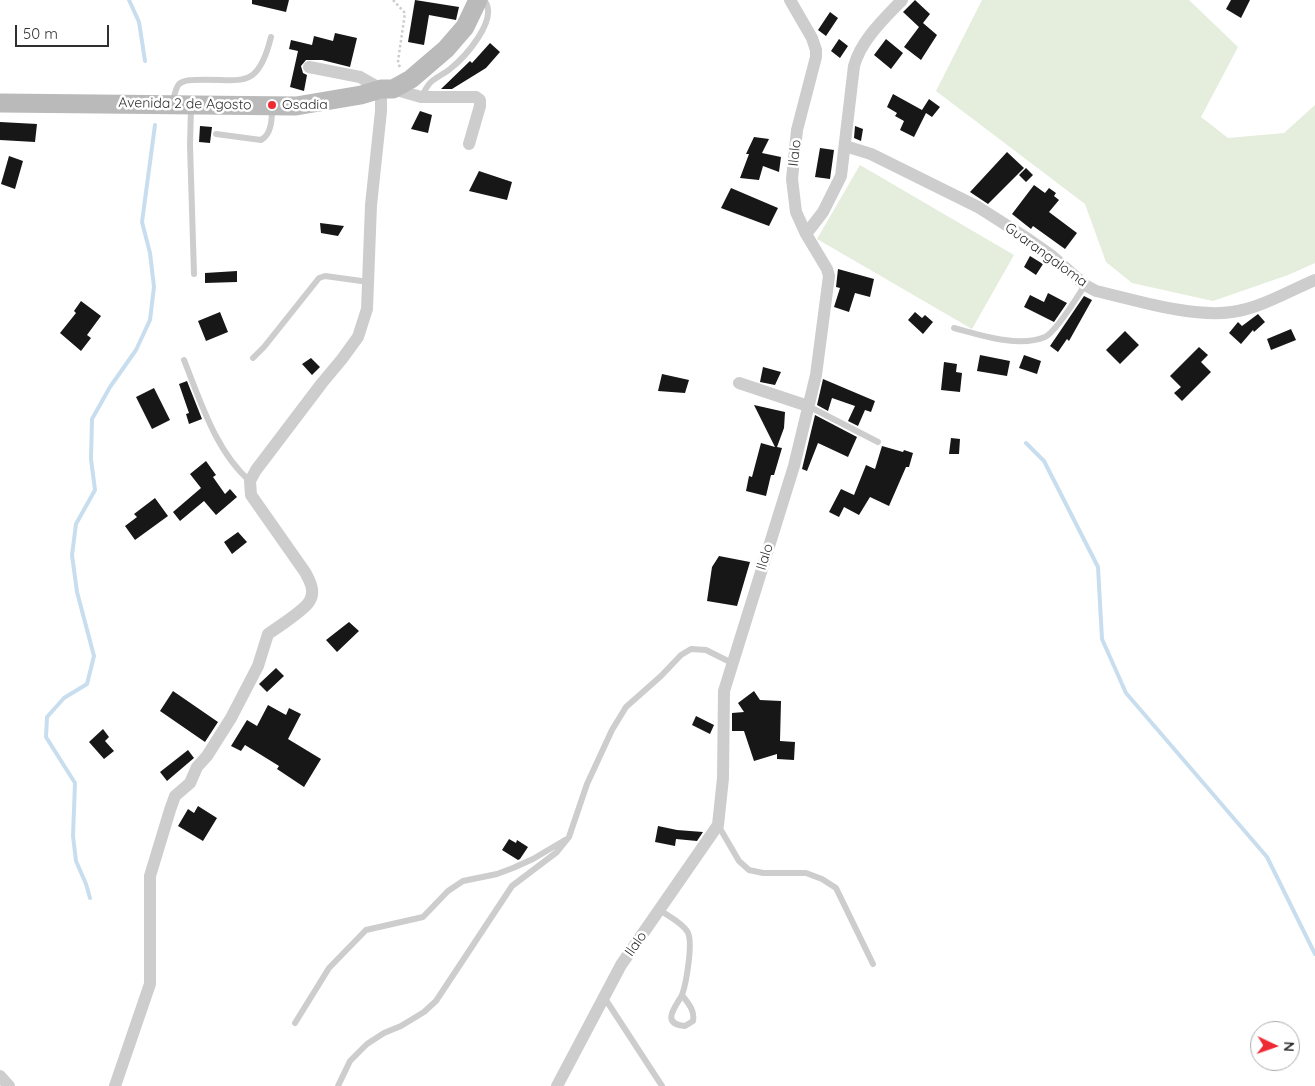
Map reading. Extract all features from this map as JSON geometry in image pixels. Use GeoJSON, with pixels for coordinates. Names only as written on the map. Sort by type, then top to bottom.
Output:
{"type":"FeatureCollection","features":[{"type":"Feature","properties":{"kind":"main road","name":"Avenida 2 de Agosto"},"geometry":{"type":"LineString","coordinates":[[0,103],[296,106],[361,96],[387,89],[411,79],[446,49],[464,27],[478,0]]}},
{"type":"Feature","properties":{"kind":"street","name":"Ilalo"},"geometry":{"type":"LineString","coordinates":[[557,1086],[621,965],[718,826],[724,778],[724,691],[794,466],[816,375],[829,283],[827,269],[806,234],[796,212],[792,179],[797,130],[815,65],[816,50],[812,38],[790,0]]}},
{"type":"Feature","properties":{"kind":"street"},"geometry":{"type":"LineString","coordinates":[[806,234],[823,212],[841,176],[856,57],[878,27],[902,0]]}},
{"type":"Feature","properties":{"kind":"street"},"geometry":{"type":"LineString","coordinates":[[309,67],[360,77],[387,89],[421,97],[476,97],[480,100],[480,106],[469,144]]}},
{"type":"Feature","properties":{"kind":"street"},"geometry":{"type":"LineString","coordinates":[[116,1086],[150,984],[150,876],[176,796],[190,783],[198,767],[231,718],[258,666],[268,634],[309,602],[312,593],[310,581],[305,572],[251,495],[250,481],[256,470],[358,337],[367,309],[371,205],[380,126],[387,89]]}},
{"type":"Feature","properties":{"kind":"street","name":"Guarangaloma"},"geometry":{"type":"LineString","coordinates":[[845,146],[871,154],[978,208],[1052,256],[1085,285],[1096,291],[1203,313],[1233,312],[1258,304],[1315,280]]}},
{"type":"Feature","properties":{"kind":"street"},"geometry":{"type":"LineString","coordinates":[[739,383],[808,406]]}},
{"type":"Feature","properties":{"kind":"street"},"geometry":{"type":"LineString","coordinates":[[0,1076],[9,1086]]}},
{"type":"Feature","properties":{"kind":"lane"},"geometry":{"type":"LineString","coordinates":[[421,97],[431,83],[449,71],[464,57],[480,36],[488,7],[484,0]]}},
{"type":"Feature","properties":{"kind":"lane"},"geometry":{"type":"LineString","coordinates":[[172,104],[176,89],[180,83],[188,80],[230,81],[252,77],[261,66],[272,37]]}},
{"type":"Feature","properties":{"kind":"lane"},"geometry":{"type":"LineString","coordinates":[[192,104],[190,145],[194,274]]}},
{"type":"Feature","properties":{"kind":"lane"},"geometry":{"type":"LineString","coordinates":[[216,134],[261,140],[268,133],[272,105]]}},
{"type":"Feature","properties":{"kind":"lane"},"geometry":{"type":"LineString","coordinates":[[253,358],[319,278],[325,276],[369,282]]}},
{"type":"Feature","properties":{"kind":"lane"},"geometry":{"type":"LineString","coordinates":[[954,328],[989,337],[1022,341],[1046,336],[1067,313],[1085,285]]}},
{"type":"Feature","properties":{"kind":"lane"},"geometry":{"type":"LineString","coordinates":[[184,360],[205,413],[225,451],[242,474],[250,481]]}},
{"type":"Feature","properties":{"kind":"lane"},"geometry":{"type":"LineString","coordinates":[[808,406],[878,442]]}},
{"type":"Feature","properties":{"kind":"lane"},"geometry":{"type":"LineString","coordinates":[[338,1086],[350,1061],[367,1044],[416,1017],[436,1001],[512,886],[557,852],[569,837],[587,784],[612,730],[626,707],[661,676],[681,655],[691,649],[706,650],[732,663]]}},
{"type":"Feature","properties":{"kind":"lane"},"geometry":{"type":"LineString","coordinates":[[718,826],[739,861],[750,870],[763,873],[806,873],[822,879],[836,888],[874,964]]}},
{"type":"Feature","properties":{"kind":"lane"},"geometry":{"type":"LineString","coordinates":[[295,1023],[329,968],[366,930],[423,917],[448,891],[463,881],[497,874],[513,868],[533,859],[569,837]]}},
{"type":"Feature","properties":{"kind":"lane"},"geometry":{"type":"LineString","coordinates":[[660,910],[687,931],[691,939],[682,995],[674,1006],[672,1016],[674,1023],[679,1026],[685,1026],[693,1020],[694,1016],[682,995]]}},
{"type":"Feature","properties":{"kind":"lane"},"geometry":{"type":"LineString","coordinates":[[604,996],[662,1086]]}},
{"type":"Feature","properties":{"kind":"path"},"geometry":{"type":"LineString","coordinates":[[393,0],[405,13],[398,61],[401,71],[411,79]]}},
{"type":"Feature","properties":{"kind":"green space"},"geometry":{"type":"Polygon","coordinates":[[[982,0],[1189,0],[1238,47],[1201,117],[1228,138],[1284,133],[1315,105],[1315,263],[1288,275],[1213,301],[1132,283],[1106,262],[1085,204],[936,91],[982,0]]]}},
{"type":"Feature","properties":{"kind":"green space"},"geometry":{"type":"Polygon","coordinates":[[[860,165],[1014,255],[972,329],[817,239],[860,165]]]}},
{"type":"Feature","properties":{"kind":"building"},"geometry":{"type":"Polygon","coordinates":[[[252,0],[289,0],[286,12],[252,4],[252,0]]]}},
{"type":"Feature","properties":{"kind":"building"},"geometry":{"type":"Polygon","coordinates":[[[415,0],[459,7],[456,20],[429,15],[424,45],[408,42],[415,0]]]}},
{"type":"Feature","properties":{"kind":"building"},"geometry":{"type":"Polygon","coordinates":[[[915,0],[930,14],[923,23],[937,35],[921,60],[904,47],[919,27],[903,12],[915,0]]]}},
{"type":"Feature","properties":{"kind":"building"},"geometry":{"type":"Polygon","coordinates":[[[1231,0],[1250,0],[1241,18],[1226,9],[1231,0]]]}},
{"type":"Feature","properties":{"kind":"building"},"geometry":{"type":"Polygon","coordinates":[[[830,12],[838,18],[826,36],[818,30],[830,12]]]}},
{"type":"Feature","properties":{"kind":"building"},"geometry":{"type":"Polygon","coordinates":[[[335,33],[357,38],[350,67],[322,60],[306,60],[301,66],[303,73],[307,75],[304,91],[290,87],[298,51],[289,49],[291,40],[312,45],[314,36],[333,41],[335,33]]]}},
{"type":"Feature","properties":{"kind":"building"},"geometry":{"type":"Polygon","coordinates":[[[839,39],[848,46],[840,58],[831,51],[839,39]]]}},
{"type":"Feature","properties":{"kind":"building"},"geometry":{"type":"Polygon","coordinates":[[[886,39],[903,53],[891,69],[874,55],[886,39]]]}},
{"type":"Feature","properties":{"kind":"building"},"geometry":{"type":"Polygon","coordinates":[[[490,43],[500,52],[486,68],[452,89],[441,89],[470,61],[472,63],[490,43]]]}},
{"type":"Feature","properties":{"kind":"building"},"geometry":{"type":"Polygon","coordinates":[[[893,94],[922,110],[929,99],[940,107],[932,117],[926,113],[914,137],[900,130],[904,121],[895,116],[897,113],[887,107],[893,94]]]}},
{"type":"Feature","properties":{"kind":"building"},"geometry":{"type":"Polygon","coordinates":[[[420,111],[432,115],[428,133],[411,129],[420,111]]]}},
{"type":"Feature","properties":{"kind":"building"},"geometry":{"type":"Polygon","coordinates":[[[0,122],[37,124],[35,142],[0,140],[0,122]]]}},
{"type":"Feature","properties":{"kind":"building"},"geometry":{"type":"Polygon","coordinates":[[[200,126],[212,127],[210,143],[199,142],[200,126]]]}},
{"type":"Feature","properties":{"kind":"building"},"geometry":{"type":"Polygon","coordinates":[[[855,126],[863,129],[861,141],[854,138],[855,126]]]}},
{"type":"Feature","properties":{"kind":"building"},"geometry":{"type":"Polygon","coordinates":[[[754,137],[769,139],[762,153],[781,157],[779,172],[763,166],[759,180],[740,178],[749,154],[746,154],[754,137]]]}},
{"type":"Feature","properties":{"kind":"building"},"geometry":{"type":"Polygon","coordinates":[[[820,148],[834,150],[830,179],[815,177],[820,148]]]}},
{"type":"Feature","properties":{"kind":"building"},"geometry":{"type":"Polygon","coordinates":[[[1007,152],[1024,168],[988,204],[970,192],[1007,152]]]}},
{"type":"Feature","properties":{"kind":"building"},"geometry":{"type":"Polygon","coordinates":[[[9,156],[23,161],[15,189],[1,184],[9,156]]]}},
{"type":"Feature","properties":{"kind":"building"},"geometry":{"type":"Polygon","coordinates":[[[1026,168],[1033,175],[1026,182],[1019,175],[1026,168]]]}},
{"type":"Feature","properties":{"kind":"building"},"geometry":{"type":"Polygon","coordinates":[[[479,171],[512,182],[507,200],[469,191],[479,171]]]}},
{"type":"Feature","properties":{"kind":"building"},"geometry":{"type":"Polygon","coordinates":[[[1034,185],[1045,193],[1049,188],[1056,193],[1054,196],[1059,200],[1049,212],[1077,233],[1065,249],[1033,226],[1031,229],[1012,214],[1034,185]]]}},
{"type":"Feature","properties":{"kind":"building"},"geometry":{"type":"Polygon","coordinates":[[[731,188],[778,208],[769,226],[721,208],[731,188]]]}},
{"type":"Feature","properties":{"kind":"building"},"geometry":{"type":"Polygon","coordinates":[[[320,223],[344,226],[338,236],[321,233],[320,223]]]}},
{"type":"Feature","properties":{"kind":"building"},"geometry":{"type":"Polygon","coordinates":[[[1030,256],[1043,264],[1036,275],[1024,267],[1030,256]]]}},
{"type":"Feature","properties":{"kind":"building"},"geometry":{"type":"Polygon","coordinates":[[[838,269],[874,279],[870,297],[855,293],[849,312],[834,307],[840,288],[836,287],[838,269]]]}},
{"type":"Feature","properties":{"kind":"building"},"geometry":{"type":"Polygon","coordinates":[[[237,271],[237,282],[205,283],[205,273],[237,271]]]}},
{"type":"Feature","properties":{"kind":"building"},"geometry":{"type":"Polygon","coordinates":[[[1048,293],[1067,303],[1054,322],[1024,307],[1030,295],[1044,302],[1048,293]]]}},
{"type":"Feature","properties":{"kind":"building"},"geometry":{"type":"Polygon","coordinates":[[[1084,296],[1092,300],[1069,341],[1067,339],[1058,352],[1050,346],[1084,296]]]}},
{"type":"Feature","properties":{"kind":"building"},"geometry":{"type":"Polygon","coordinates":[[[81,301],[101,316],[87,335],[91,338],[81,351],[60,333],[76,313],[74,311],[81,301]]]}},
{"type":"Feature","properties":{"kind":"building"},"geometry":{"type":"Polygon","coordinates":[[[220,312],[228,332],[206,341],[198,321],[220,312]]]}},
{"type":"Feature","properties":{"kind":"building"},"geometry":{"type":"Polygon","coordinates":[[[915,312],[922,318],[925,315],[933,322],[923,334],[908,320],[915,312]]]}},
{"type":"Feature","properties":{"kind":"building"},"geometry":{"type":"Polygon","coordinates":[[[1258,314],[1265,322],[1254,332],[1253,330],[1241,344],[1229,333],[1238,322],[1242,326],[1258,314]]]}},
{"type":"Feature","properties":{"kind":"building"},"geometry":{"type":"Polygon","coordinates":[[[1291,329],[1296,340],[1271,350],[1267,339],[1291,329]]]}},
{"type":"Feature","properties":{"kind":"building"},"geometry":{"type":"Polygon","coordinates":[[[1125,331],[1139,345],[1120,364],[1106,350],[1125,331]]]}},
{"type":"Feature","properties":{"kind":"building"},"geometry":{"type":"Polygon","coordinates":[[[1199,347],[1208,355],[1201,362],[1211,372],[1182,401],[1174,393],[1181,387],[1170,376],[1199,347]]]}},
{"type":"Feature","properties":{"kind":"building"},"geometry":{"type":"Polygon","coordinates":[[[980,355],[1010,361],[1007,376],[977,371],[980,355]]]}},
{"type":"Feature","properties":{"kind":"building"},"geometry":{"type":"Polygon","coordinates":[[[1024,355],[1041,361],[1037,374],[1019,368],[1024,355]]]}},
{"type":"Feature","properties":{"kind":"building"},"geometry":{"type":"Polygon","coordinates":[[[311,358],[320,367],[312,375],[302,364],[311,358]]]}},
{"type":"Feature","properties":{"kind":"building"},"geometry":{"type":"Polygon","coordinates":[[[944,362],[957,364],[956,372],[962,373],[960,392],[941,390],[944,362]]]}},
{"type":"Feature","properties":{"kind":"building"},"geometry":{"type":"Polygon","coordinates":[[[763,367],[781,372],[775,385],[760,382],[763,367]]]}},
{"type":"Feature","properties":{"kind":"building"},"geometry":{"type":"Polygon","coordinates":[[[662,374],[689,380],[685,393],[658,391],[662,374]]]}},
{"type":"Feature","properties":{"kind":"building"},"geometry":{"type":"Polygon","coordinates":[[[823,379],[875,401],[871,412],[865,410],[858,426],[848,421],[855,406],[832,398],[828,411],[817,405],[823,379]]]}},
{"type":"Feature","properties":{"kind":"building"},"geometry":{"type":"Polygon","coordinates":[[[187,381],[202,419],[189,424],[186,414],[189,413],[179,384],[187,381]]]}},
{"type":"Feature","properties":{"kind":"building"},"geometry":{"type":"Polygon","coordinates":[[[154,388],[170,420],[152,429],[136,397],[154,388]]]}},
{"type":"Feature","properties":{"kind":"building"},"geometry":{"type":"Polygon","coordinates":[[[754,405],[785,412],[784,428],[777,447],[782,448],[774,475],[771,475],[766,496],[746,491],[749,476],[752,477],[761,443],[775,447],[754,405]]]}},
{"type":"Feature","properties":{"kind":"building"},"geometry":{"type":"Polygon","coordinates":[[[815,415],[857,437],[848,457],[818,443],[807,471],[802,469],[815,415]]]}},
{"type":"Feature","properties":{"kind":"building"},"geometry":{"type":"Polygon","coordinates":[[[951,438],[960,439],[959,454],[949,454],[951,438]]]}},
{"type":"Feature","properties":{"kind":"building"},"geometry":{"type":"Polygon","coordinates":[[[882,446],[913,453],[909,467],[906,467],[889,506],[870,497],[859,515],[844,507],[839,517],[829,512],[841,489],[854,495],[866,465],[875,469],[882,446]]]}},
{"type":"Feature","properties":{"kind":"building"},"geometry":{"type":"Polygon","coordinates":[[[206,461],[216,475],[213,477],[225,494],[230,489],[237,497],[216,515],[204,501],[180,521],[173,512],[201,488],[190,474],[206,461]]]}},
{"type":"Feature","properties":{"kind":"building"},"geometry":{"type":"Polygon","coordinates":[[[155,498],[168,516],[135,540],[125,526],[137,517],[134,514],[155,498]]]}},
{"type":"Feature","properties":{"kind":"building"},"geometry":{"type":"Polygon","coordinates":[[[238,532],[247,542],[232,554],[224,542],[238,532]]]}},
{"type":"Feature","properties":{"kind":"building"},"geometry":{"type":"Polygon","coordinates":[[[719,556],[750,562],[737,606],[707,601],[712,567],[719,556]]]}},
{"type":"Feature","properties":{"kind":"building"},"geometry":{"type":"Polygon","coordinates":[[[349,622],[359,631],[337,652],[326,640],[349,622]]]}},
{"type":"Feature","properties":{"kind":"building"},"geometry":{"type":"Polygon","coordinates":[[[276,668],[284,676],[267,692],[259,684],[276,668]]]}},
{"type":"Feature","properties":{"kind":"building"},"geometry":{"type":"Polygon","coordinates":[[[173,691],[218,722],[205,742],[160,711],[173,691]]]}},
{"type":"Feature","properties":{"kind":"building"},"geometry":{"type":"Polygon","coordinates":[[[754,691],[760,700],[781,701],[780,741],[795,742],[794,760],[777,759],[777,754],[754,761],[744,731],[732,731],[732,713],[744,712],[738,703],[754,691]]]}},
{"type":"Feature","properties":{"kind":"building"},"geometry":{"type":"Polygon","coordinates":[[[268,705],[286,715],[289,708],[301,714],[288,739],[321,759],[304,787],[277,769],[279,766],[245,745],[241,751],[231,746],[247,720],[257,726],[268,705]]]}},
{"type":"Feature","properties":{"kind":"building"},"geometry":{"type":"Polygon","coordinates":[[[696,716],[714,725],[710,734],[692,725],[696,716]]]}},
{"type":"Feature","properties":{"kind":"building"},"geometry":{"type":"Polygon","coordinates":[[[103,729],[109,737],[105,741],[114,751],[104,759],[89,742],[103,729]]]}},
{"type":"Feature","properties":{"kind":"building"},"geometry":{"type":"Polygon","coordinates":[[[188,750],[194,758],[167,781],[160,772],[188,750]]]}},
{"type":"Feature","properties":{"kind":"building"},"geometry":{"type":"Polygon","coordinates":[[[198,806],[217,818],[203,841],[178,826],[188,809],[194,813],[198,806]]]}},
{"type":"Feature","properties":{"kind":"building"},"geometry":{"type":"Polygon","coordinates":[[[658,826],[703,832],[697,841],[676,839],[675,846],[655,842],[658,826]]]}},
{"type":"Feature","properties":{"kind":"building"},"geometry":{"type":"Polygon","coordinates":[[[509,839],[516,843],[517,840],[528,847],[518,860],[502,850],[509,839]]]}},
{"type":"Feature","properties":{"kind":"waterway"},"geometry":{"type":"LineString","coordinates":[[129,0],[139,22],[145,61]]}},
{"type":"Feature","properties":{"kind":"waterway"},"geometry":{"type":"LineString","coordinates":[[90,898],[76,861],[73,836],[75,783],[46,737],[47,717],[64,698],[87,684],[94,656],[77,592],[72,555],[76,524],[95,490],[91,459],[92,419],[110,387],[136,350],[150,320],[154,287],[150,253],[142,222],[155,125]]}},
{"type":"Feature","properties":{"kind":"waterway"},"geometry":{"type":"LineString","coordinates":[[1026,443],[1044,461],[1098,567],[1102,639],[1126,693],[1267,857],[1315,954]]}},
{"type":"Feature","properties":{"kind":"place","name":"Osadia"},"geometry":{"type":"Point","coordinates":[272,105]}}]}
